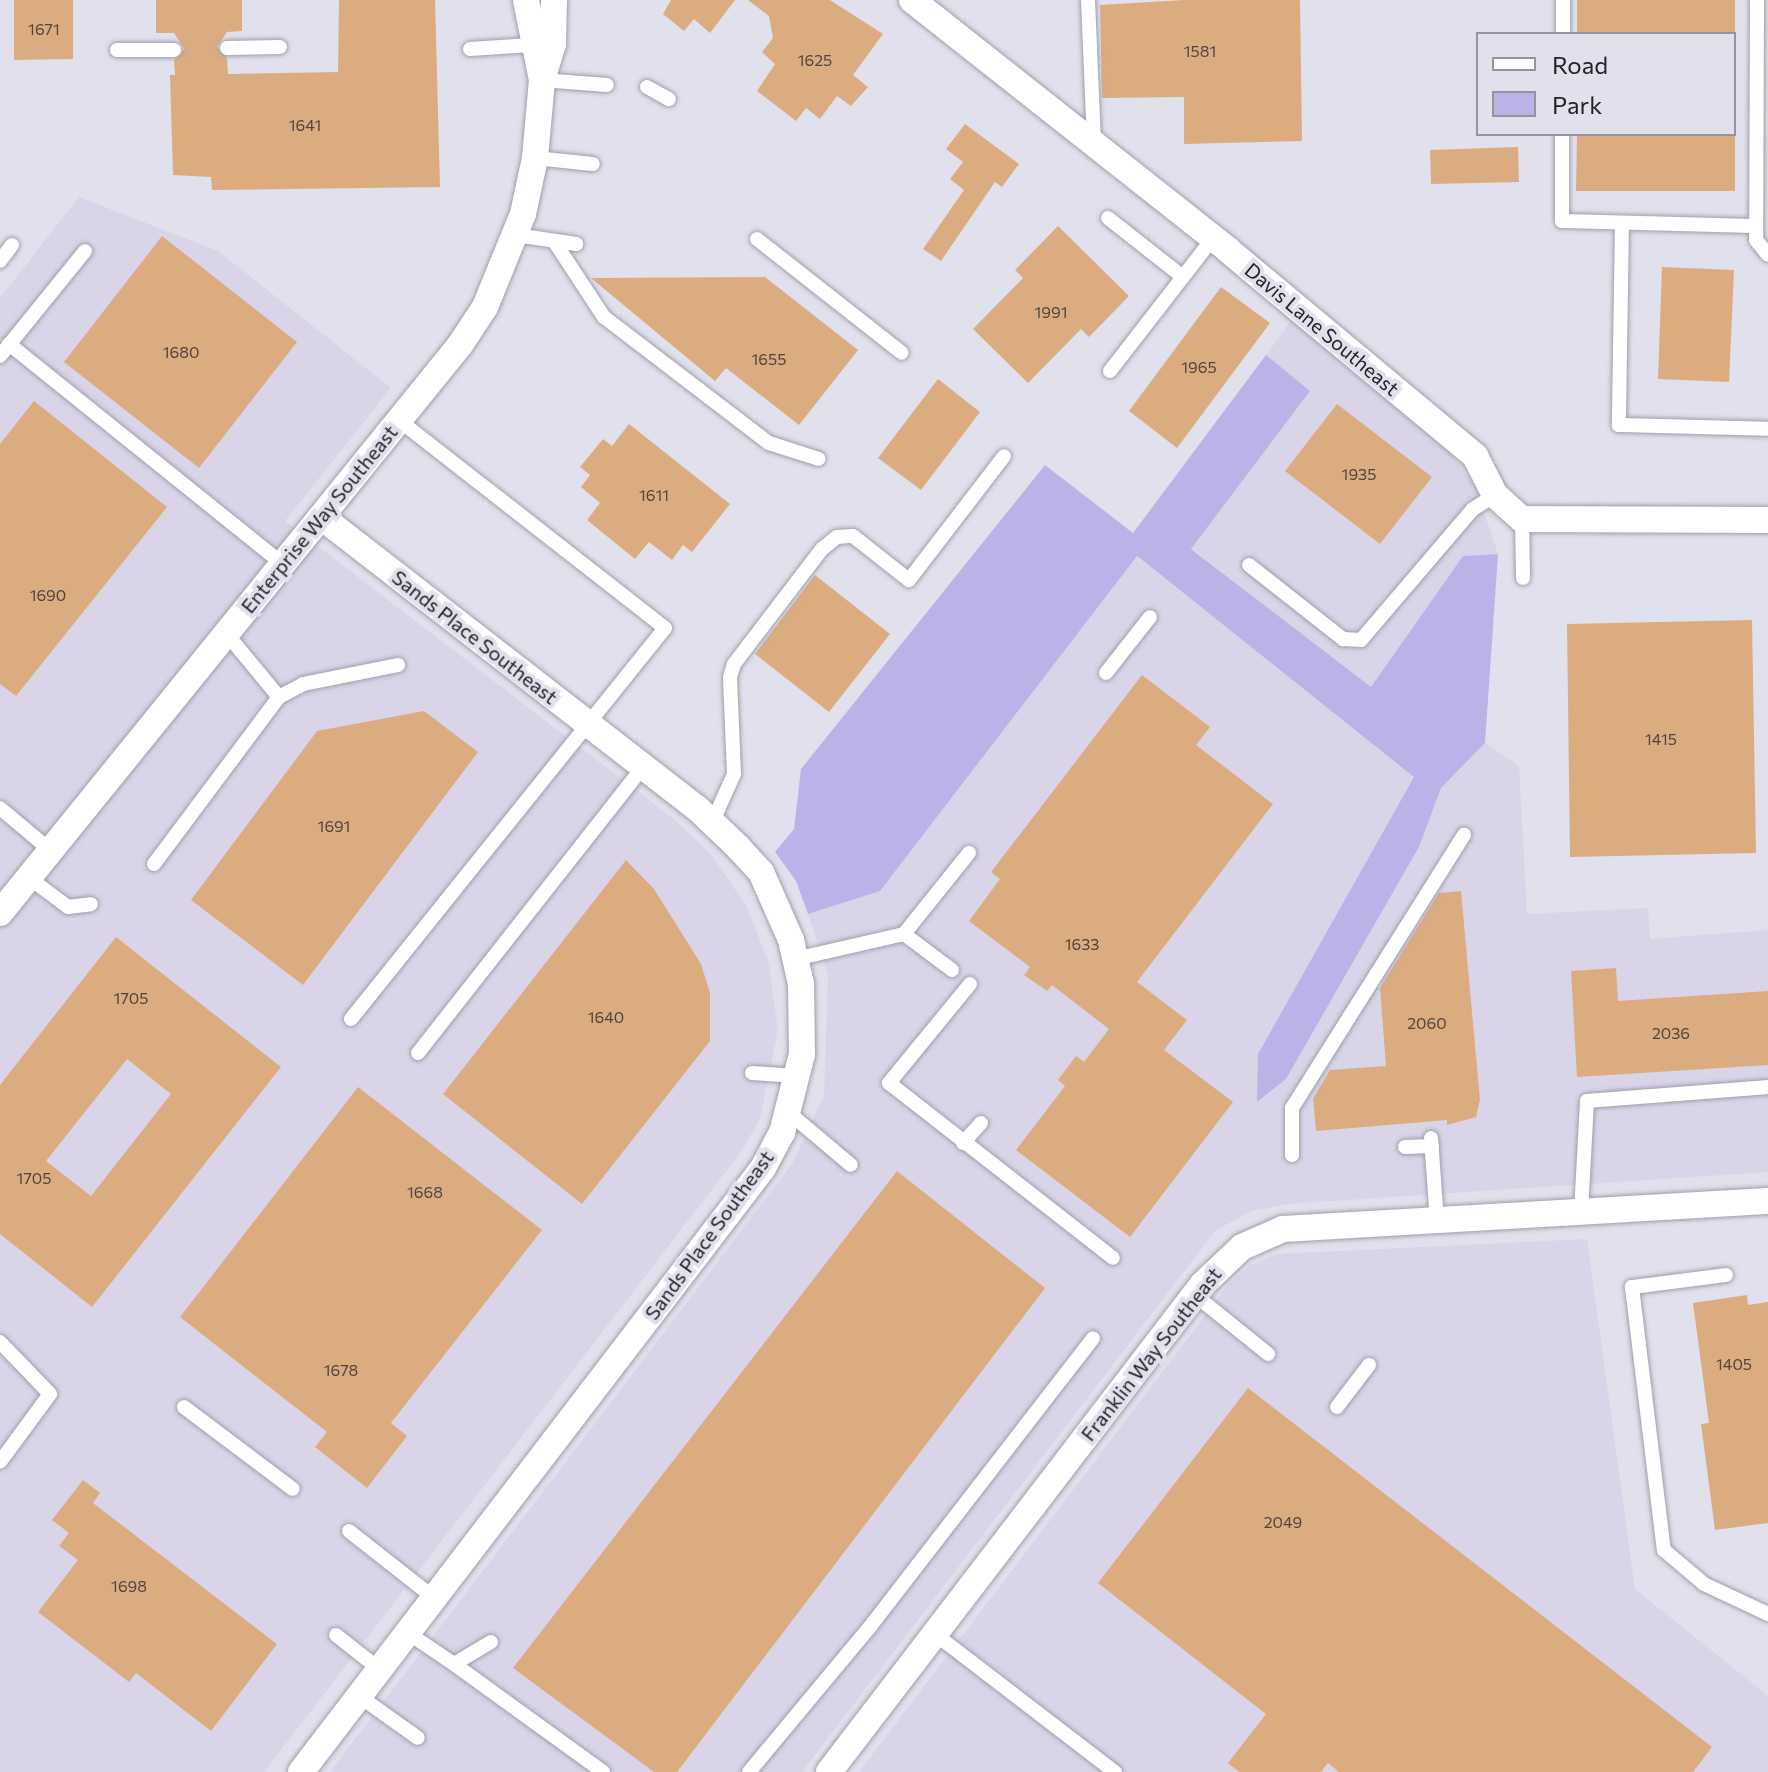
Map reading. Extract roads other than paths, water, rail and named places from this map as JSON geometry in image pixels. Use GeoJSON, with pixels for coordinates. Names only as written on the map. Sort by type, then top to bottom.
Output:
{"type":"FeatureCollection","features":[{"type":"Feature","properties":{"kind":"street","name":"Enterprise Way Southeast"},"geometry":{"type":"LineString","coordinates":[[526,0],[531,45],[542,80]]}},
{"type":"Feature","properties":{"kind":"street","name":"Enterprise Way Southeast"},"geometry":{"type":"LineString","coordinates":[[0,913],[399,420],[485,307],[516,235],[535,158],[542,80],[553,44],[554,0]]}},
{"type":"Feature","properties":{"kind":"street","name":"Davis Lane Southeast"},"geometry":{"type":"LineString","coordinates":[[912,0],[1213,238],[1475,456],[1495,495],[1522,519]]}},
{"type":"Feature","properties":{"kind":"street","name":"Sands Place Southeast"},"geometry":{"type":"LineString","coordinates":[[301,1772],[763,1168],[788,1112],[798,1076],[801,998],[795,959],[761,872],[712,823],[643,767],[321,517]]}},
{"type":"Feature","properties":{"kind":"street"},"geometry":{"type":"LineString","coordinates":[[1522,519],[1768,520]]}},
{"type":"Feature","properties":{"kind":"street","name":"Franklin Way Southeast"},"geometry":{"type":"LineString","coordinates":[[829,1772],[1195,1295],[1242,1247],[1283,1229],[1768,1201]]}},
{"type":"Feature","properties":{"kind":"lane"},"geometry":{"type":"LineString","coordinates":[[1088,0],[1094,143]]}},
{"type":"Feature","properties":{"kind":"lane"},"geometry":{"type":"LineString","coordinates":[[1563,0],[1563,32]]}},
{"type":"Feature","properties":{"kind":"lane"},"geometry":{"type":"LineString","coordinates":[[1757,0],[1756,240],[1768,255]]}},
{"type":"Feature","properties":{"kind":"lane"},"geometry":{"type":"LineString","coordinates":[[470,49],[531,45]]}},
{"type":"Feature","properties":{"kind":"lane"},"geometry":{"type":"LineString","coordinates":[[227,48],[280,47]]}},
{"type":"Feature","properties":{"kind":"lane"},"geometry":{"type":"LineString","coordinates":[[117,50],[174,50]]}},
{"type":"Feature","properties":{"kind":"lane"},"geometry":{"type":"LineString","coordinates":[[542,80],[607,85]]}},
{"type":"Feature","properties":{"kind":"lane"},"geometry":{"type":"LineString","coordinates":[[647,87],[669,99]]}},
{"type":"Feature","properties":{"kind":"lane"},"geometry":{"type":"LineString","coordinates":[[1562,136],[1562,221],[1756,226]]}},
{"type":"Feature","properties":{"kind":"lane"},"geometry":{"type":"LineString","coordinates":[[535,158],[593,164]]}},
{"type":"Feature","properties":{"kind":"lane"},"geometry":{"type":"LineString","coordinates":[[1108,218],[1183,277]]}},
{"type":"Feature","properties":{"kind":"lane"},"geometry":{"type":"LineString","coordinates":[[1622,223],[1619,425],[1768,429]]}},
{"type":"Feature","properties":{"kind":"lane"},"geometry":{"type":"LineString","coordinates":[[516,235],[576,244]]}},
{"type":"Feature","properties":{"kind":"lane"},"geometry":{"type":"LineString","coordinates":[[1110,371],[1213,238]]}},
{"type":"Feature","properties":{"kind":"lane"},"geometry":{"type":"LineString","coordinates":[[757,239],[902,353]]}},
{"type":"Feature","properties":{"kind":"lane"},"geometry":{"type":"LineString","coordinates":[[554,241],[604,317],[769,443],[819,459]]}},
{"type":"Feature","properties":{"kind":"lane"},"geometry":{"type":"LineString","coordinates":[[0,261],[12,245]]}},
{"type":"Feature","properties":{"kind":"lane"},"geometry":{"type":"LineString","coordinates":[[85,251],[4,350],[283,564]]}},
{"type":"Feature","properties":{"kind":"lane"},"geometry":{"type":"LineString","coordinates":[[351,1019],[665,628],[399,420]]}},
{"type":"Feature","properties":{"kind":"lane"},"geometry":{"type":"LineString","coordinates":[[712,823],[734,774],[730,677],[734,664],[822,549],[837,537],[853,536],[909,580],[1004,456]]}},
{"type":"Feature","properties":{"kind":"lane"},"geometry":{"type":"LineString","coordinates":[[1249,565],[1343,639],[1361,640],[1473,509],[1495,495]]}},
{"type":"Feature","properties":{"kind":"lane"},"geometry":{"type":"LineString","coordinates":[[1522,519],[1523,578]]}},
{"type":"Feature","properties":{"kind":"lane"},"geometry":{"type":"LineString","coordinates":[[1106,673],[1150,617]]}},
{"type":"Feature","properties":{"kind":"lane"},"geometry":{"type":"LineString","coordinates":[[226,633],[279,697]]}},
{"type":"Feature","properties":{"kind":"lane"},"geometry":{"type":"LineString","coordinates":[[154,864],[279,697],[303,684],[350,671],[398,665]]}},
{"type":"Feature","properties":{"kind":"lane"},"geometry":{"type":"LineString","coordinates":[[418,1053],[643,767]]}},
{"type":"Feature","properties":{"kind":"lane"},"geometry":{"type":"LineString","coordinates":[[0,808],[50,850]]}},
{"type":"Feature","properties":{"kind":"lane"},"geometry":{"type":"LineString","coordinates":[[1292,1155],[1292,1108],[1464,835]]}},
{"type":"Feature","properties":{"kind":"lane"},"geometry":{"type":"LineString","coordinates":[[795,959],[904,934],[969,853]]}},
{"type":"Feature","properties":{"kind":"lane"},"geometry":{"type":"LineString","coordinates":[[28,877],[68,907],[91,904]]}},
{"type":"Feature","properties":{"kind":"lane"},"geometry":{"type":"LineString","coordinates":[[904,934],[952,970]]}},
{"type":"Feature","properties":{"kind":"lane"},"geometry":{"type":"LineString","coordinates":[[970,984],[889,1083],[1113,1258]]}},
{"type":"Feature","properties":{"kind":"lane"},"geometry":{"type":"LineString","coordinates":[[752,1073],[798,1076]]}},
{"type":"Feature","properties":{"kind":"lane"},"geometry":{"type":"LineString","coordinates":[[1581,1212],[1587,1101],[1768,1087]]}},
{"type":"Feature","properties":{"kind":"lane"},"geometry":{"type":"LineString","coordinates":[[788,1112],[851,1165]]}},
{"type":"Feature","properties":{"kind":"lane"},"geometry":{"type":"LineString","coordinates":[[963,1143],[981,1123]]}},
{"type":"Feature","properties":{"kind":"lane"},"geometry":{"type":"LineString","coordinates":[[1405,1147],[1432,1142],[1437,1221]]}},
{"type":"Feature","properties":{"kind":"lane"},"geometry":{"type":"LineString","coordinates":[[1726,1275],[1632,1287],[1664,1550],[1704,1584],[1768,1614]]}},
{"type":"Feature","properties":{"kind":"lane"},"geometry":{"type":"LineString","coordinates":[[1195,1295],[1268,1354]]}},
{"type":"Feature","properties":{"kind":"lane"},"geometry":{"type":"LineString","coordinates":[[749,1772],[869,1628],[1093,1338]]}},
{"type":"Feature","properties":{"kind":"lane"},"geometry":{"type":"LineString","coordinates":[[0,1342],[50,1394],[0,1462]]}},
{"type":"Feature","properties":{"kind":"lane"},"geometry":{"type":"LineString","coordinates":[[1337,1407],[1369,1365]]}},
{"type":"Feature","properties":{"kind":"lane"},"geometry":{"type":"LineString","coordinates":[[184,1407],[293,1489]]}},
{"type":"Feature","properties":{"kind":"lane"},"geometry":{"type":"LineString","coordinates":[[349,1531],[434,1598]]}},
{"type":"Feature","properties":{"kind":"lane"},"geometry":{"type":"LineString","coordinates":[[408,1633],[603,1772]]}},
{"type":"Feature","properties":{"kind":"lane"},"geometry":{"type":"LineString","coordinates":[[935,1634],[1115,1772]]}},
{"type":"Feature","properties":{"kind":"lane"},"geometry":{"type":"LineString","coordinates":[[336,1635],[379,1669]]}},
{"type":"Feature","properties":{"kind":"lane"},"geometry":{"type":"LineString","coordinates":[[454,1664],[491,1642]]}},
{"type":"Feature","properties":{"kind":"lane"},"geometry":{"type":"LineString","coordinates":[[359,1696],[418,1738]]}}]}
